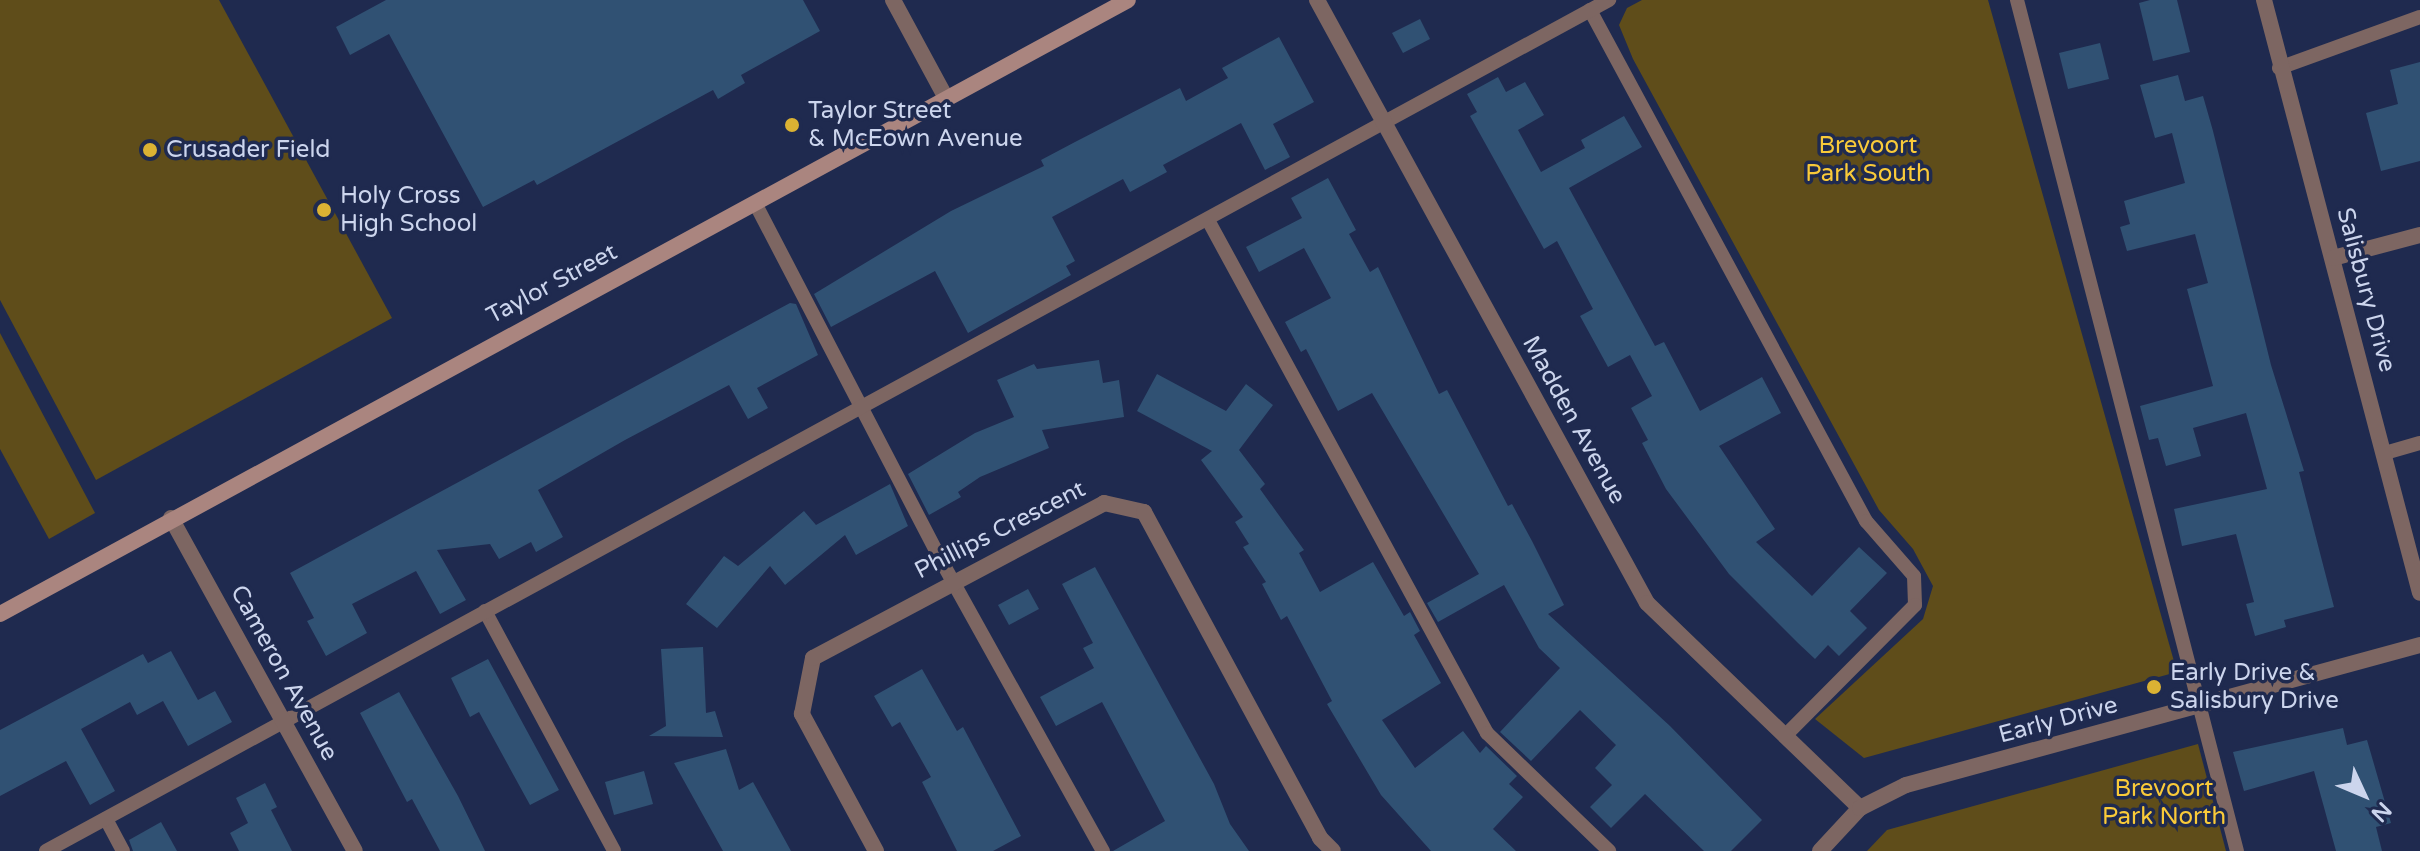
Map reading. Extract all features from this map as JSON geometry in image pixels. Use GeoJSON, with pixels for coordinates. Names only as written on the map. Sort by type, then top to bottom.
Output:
{"type":"FeatureCollection","features":[{"type":"Feature","properties":{"kind":"main road","name":"Taylor Street"},"geometry":{"type":"LineString","coordinates":[[0,614],[171,518],[755,203],[945,96],[1128,0]]}},
{"type":"Feature","properties":{"kind":"street"},"geometry":{"type":"LineString","coordinates":[[893,0],[945,96]]}},
{"type":"Feature","properties":{"kind":"street","name":"Madden Avenue"},"geometry":{"type":"LineString","coordinates":[[1317,0],[1647,603],[1860,808]]}},
{"type":"Feature","properties":{"kind":"street","name":"Salisbury Drive"},"geometry":{"type":"LineString","coordinates":[[2264,0],[2279,68],[2333,258],[2420,593]]}},
{"type":"Feature","properties":{"kind":"street"},"geometry":{"type":"LineString","coordinates":[[2333,258],[2420,235]]}},
{"type":"Feature","properties":{"kind":"street","name":"Phillips Crescent"},"geometry":{"type":"LineString","coordinates":[[876,851],[802,714],[813,658],[954,579],[1104,503],[1144,512],[1320,838],[1333,851]]}},
{"type":"Feature","properties":{"kind":"street","name":"Cameron Avenue"},"geometry":{"type":"LineString","coordinates":[[171,518],[355,851]]}},
{"type":"Feature","properties":{"kind":"street","name":"Early Drive"},"geometry":{"type":"LineString","coordinates":[[1820,851],[1860,808],[1906,785],[2420,645]]}},
{"type":"Feature","properties":{"kind":"lane"},"geometry":{"type":"LineString","coordinates":[[46,851],[285,724],[859,407],[1387,125],[1609,0]]}},
{"type":"Feature","properties":{"kind":"lane"},"geometry":{"type":"LineString","coordinates":[[2017,0],[2237,851]]}},
{"type":"Feature","properties":{"kind":"lane"},"geometry":{"type":"LineString","coordinates":[[1590,10],[1866,521],[1914,576],[1915,605],[1785,736]]}},
{"type":"Feature","properties":{"kind":"lane"},"geometry":{"type":"LineString","coordinates":[[2279,68],[2420,17]]}},
{"type":"Feature","properties":{"kind":"lane"},"geometry":{"type":"LineString","coordinates":[[755,203],[859,407],[1103,851]]}},
{"type":"Feature","properties":{"kind":"lane"},"geometry":{"type":"LineString","coordinates":[[1208,220],[1487,733],[1609,851]]}},
{"type":"Feature","properties":{"kind":"lane"},"geometry":{"type":"LineString","coordinates":[[2385,453],[2420,443]]}},
{"type":"Feature","properties":{"kind":"lane"},"geometry":{"type":"LineString","coordinates":[[485,611],[614,851]]}},
{"type":"Feature","properties":{"kind":"lane"},"geometry":{"type":"LineString","coordinates":[[106,819],[123,851]]}},
{"type":"Feature","properties":{"kind":"green space","name":"Crusader Field"},"geometry":{"type":"Polygon","coordinates":[[[0,0],[219,0],[392,318],[96,480],[0,300],[0,0]]]}},
{"type":"Feature","properties":{"kind":"green space","name":"Brevoort Park South"},"geometry":{"type":"Polygon","coordinates":[[[1642,0],[1988,0],[2177,672],[1864,758],[1815,719],[1923,619],[1933,586],[1913,549],[1879,510],[1633,59],[1619,25],[1627,8],[1642,0]]]}},
{"type":"Feature","properties":{"kind":"green space"},"geometry":{"type":"Polygon","coordinates":[[[0,333],[95,513],[49,539],[0,449],[0,333]]]}},
{"type":"Feature","properties":{"kind":"green space","name":"Brevoort Park North"},"geometry":{"type":"Polygon","coordinates":[[[2198,744],[2226,851],[1867,851],[1887,830],[2198,744]]]}},
{"type":"Feature","properties":{"kind":"building","name":"Holy Cross High School"},"geometry":{"type":"Polygon","coordinates":[[[386,0],[803,0],[820,31],[741,75],[745,83],[718,99],[713,90],[537,185],[534,180],[483,207],[389,34],[350,55],[336,27],[386,0]]]}},
{"type":"Feature","properties":{"kind":"building"},"geometry":{"type":"Polygon","coordinates":[[[2177,0],[2190,52],[2153,61],[2139,3],[2177,0]]]}},
{"type":"Feature","properties":{"kind":"building"},"geometry":{"type":"Polygon","coordinates":[[[1420,19],[1430,39],[1403,53],[1392,33],[1420,19]]]}},
{"type":"Feature","properties":{"kind":"building"},"geometry":{"type":"Polygon","coordinates":[[[1279,37],[1314,102],[1273,124],[1290,157],[1265,170],[1241,123],[1163,165],[1167,172],[1130,192],[1123,179],[1052,217],[1075,261],[1066,266],[1071,275],[968,333],[935,271],[831,327],[814,294],[951,211],[1044,166],[1041,160],[1075,142],[1180,88],[1186,101],[1228,78],[1222,68],[1279,37]]]}},
{"type":"Feature","properties":{"kind":"building"},"geometry":{"type":"Polygon","coordinates":[[[2100,43],[2109,79],[2068,89],[2059,53],[2100,43]]]}},
{"type":"Feature","properties":{"kind":"building"},"geometry":{"type":"Polygon","coordinates":[[[2420,62],[2420,161],[2381,171],[2366,113],[2398,104],[2390,70],[2420,62]]]}},
{"type":"Feature","properties":{"kind":"building"},"geometry":{"type":"Polygon","coordinates":[[[2178,75],[2185,101],[2203,96],[2271,365],[2304,471],[2299,472],[2334,607],[2284,620],[2286,627],[2255,636],[2246,604],[2254,602],[2236,534],[2182,546],[2174,509],[2267,489],[2246,413],[2193,428],[2201,456],[2166,466],[2158,438],[2149,440],[2140,406],[2213,386],[2187,289],[2208,283],[2195,234],[2127,251],[2120,227],[2130,224],[2124,201],[2185,183],[2172,133],[2155,138],[2140,85],[2178,75]]]}},
{"type":"Feature","properties":{"kind":"building"},"geometry":{"type":"Polygon","coordinates":[[[1498,77],[1506,92],[1525,82],[1544,115],[1518,130],[1541,172],[1585,148],[1581,140],[1624,116],[1642,147],[1569,188],[1655,346],[1664,342],[1700,411],[1762,377],[1781,413],[1719,446],[1775,529],[1756,542],[1812,596],[1859,547],[1887,573],[1850,611],[1867,628],[1839,656],[1828,645],[1815,659],[1798,643],[1729,574],[1666,489],[1642,443],[1648,440],[1631,408],[1652,396],[1630,355],[1608,367],[1580,316],[1593,309],[1557,241],[1544,249],[1470,116],[1477,112],[1467,94],[1498,77]]]}},
{"type":"Feature","properties":{"kind":"building"},"geometry":{"type":"Polygon","coordinates":[[[1328,178],[1356,230],[1349,234],[1370,272],[1378,267],[1439,394],[1447,390],[1508,506],[1512,504],[1532,541],[1564,605],[1548,614],[1670,726],[1762,820],[1731,851],[1704,851],[1645,794],[1611,828],[1590,807],[1612,785],[1595,768],[1616,745],[1580,710],[1531,761],[1500,732],[1560,668],[1539,648],[1504,585],[1438,622],[1427,603],[1479,574],[1372,393],[1338,411],[1306,349],[1301,352],[1285,322],[1331,298],[1304,248],[1259,272],[1246,247],[1302,218],[1291,198],[1328,178]]]}},
{"type":"Feature","properties":{"kind":"building"},"geometry":{"type":"Polygon","coordinates":[[[790,303],[796,304],[818,355],[757,388],[768,408],[748,419],[729,385],[625,440],[538,490],[563,537],[536,552],[531,542],[499,559],[490,544],[437,550],[466,600],[440,614],[416,571],[352,604],[367,633],[326,656],[307,621],[314,618],[290,573],[790,303]]]}},
{"type":"Feature","properties":{"kind":"building"},"geometry":{"type":"Polygon","coordinates":[[[1099,360],[1103,383],[1119,380],[1124,417],[1042,430],[1049,448],[980,477],[958,492],[961,497],[929,515],[908,474],[975,433],[1014,417],[997,380],[1034,364],[1037,369],[1099,360]]]}},
{"type":"Feature","properties":{"kind":"building"},"geometry":{"type":"Polygon","coordinates":[[[1157,374],[1226,411],[1246,384],[1273,405],[1239,450],[1265,484],[1260,489],[1304,550],[1299,553],[1320,592],[1373,562],[1404,616],[1410,612],[1420,631],[1414,635],[1441,683],[1382,720],[1415,768],[1463,731],[1480,753],[1486,746],[1517,776],[1509,784],[1523,797],[1493,829],[1516,851],[1431,851],[1381,795],[1327,704],[1332,701],[1287,616],[1281,620],[1262,584],[1266,582],[1243,547],[1249,544],[1235,522],[1243,517],[1201,460],[1212,451],[1137,411],[1157,374]]]}},
{"type":"Feature","properties":{"kind":"building"},"geometry":{"type":"Polygon","coordinates":[[[890,484],[908,526],[856,555],[845,535],[785,585],[770,566],[717,628],[686,604],[724,556],[738,566],[804,511],[816,525],[890,484]]]}},
{"type":"Feature","properties":{"kind":"building"},"geometry":{"type":"Polygon","coordinates":[[[1095,567],[1214,784],[1230,824],[1249,851],[1113,851],[1165,821],[1102,702],[1056,726],[1040,697],[1094,668],[1083,648],[1093,643],[1062,584],[1095,567]]]}},
{"type":"Feature","properties":{"kind":"building"},"geometry":{"type":"Polygon","coordinates":[[[1028,589],[1039,609],[1009,625],[998,605],[1028,589]]]}},
{"type":"Feature","properties":{"kind":"building"},"geometry":{"type":"Polygon","coordinates":[[[703,647],[706,713],[715,711],[723,737],[649,736],[666,726],[661,649],[703,647]]]}},
{"type":"Feature","properties":{"kind":"building"},"geometry":{"type":"Polygon","coordinates":[[[171,651],[198,700],[215,691],[232,722],[188,746],[163,701],[137,715],[130,702],[81,729],[115,791],[90,805],[66,761],[0,796],[0,730],[143,654],[148,663],[171,651]]]}},
{"type":"Feature","properties":{"kind":"building"},"geometry":{"type":"Polygon","coordinates":[[[488,659],[559,790],[530,805],[479,712],[470,717],[451,678],[488,659]]]}},
{"type":"Feature","properties":{"kind":"building"},"geometry":{"type":"Polygon","coordinates":[[[922,669],[957,731],[963,727],[1021,836],[993,851],[957,851],[922,782],[931,777],[900,722],[892,727],[874,696],[922,669]]]}},
{"type":"Feature","properties":{"kind":"building"},"geometry":{"type":"Polygon","coordinates":[[[399,692],[458,796],[485,851],[440,851],[412,799],[407,802],[360,713],[399,692]]]}},
{"type":"Feature","properties":{"kind":"building"},"geometry":{"type":"Polygon","coordinates":[[[2343,728],[2347,745],[2367,740],[2391,823],[2376,827],[2382,851],[2336,851],[2314,771],[2244,791],[2233,752],[2343,728]]]}},
{"type":"Feature","properties":{"kind":"building"},"geometry":{"type":"Polygon","coordinates":[[[726,749],[739,790],[753,782],[791,851],[723,851],[674,763],[726,749]]]}},
{"type":"Feature","properties":{"kind":"building"},"geometry":{"type":"Polygon","coordinates":[[[644,771],[653,804],[614,815],[605,782],[644,771]]]}},
{"type":"Feature","properties":{"kind":"building"},"geometry":{"type":"Polygon","coordinates":[[[265,783],[277,807],[271,810],[292,851],[239,851],[230,833],[248,823],[236,798],[265,783]]]}},
{"type":"Feature","properties":{"kind":"building"},"geometry":{"type":"Polygon","coordinates":[[[161,822],[177,851],[133,851],[129,840],[161,822]]]}},
{"type":"Feature","properties":{"kind":"place","name":"Taylor Street & McEown Avenue"},"geometry":{"type":"Point","coordinates":[792,125]}},
{"type":"Feature","properties":{"kind":"place","name":"Crusader Field"},"geometry":{"type":"Point","coordinates":[150,150]}},
{"type":"Feature","properties":{"kind":"place","name":"Holy Cross High School"},"geometry":{"type":"Point","coordinates":[324,210]}},
{"type":"Feature","properties":{"kind":"place","name":"Early Drive & Salisbury Drive"},"geometry":{"type":"Point","coordinates":[2154,687]}}]}
